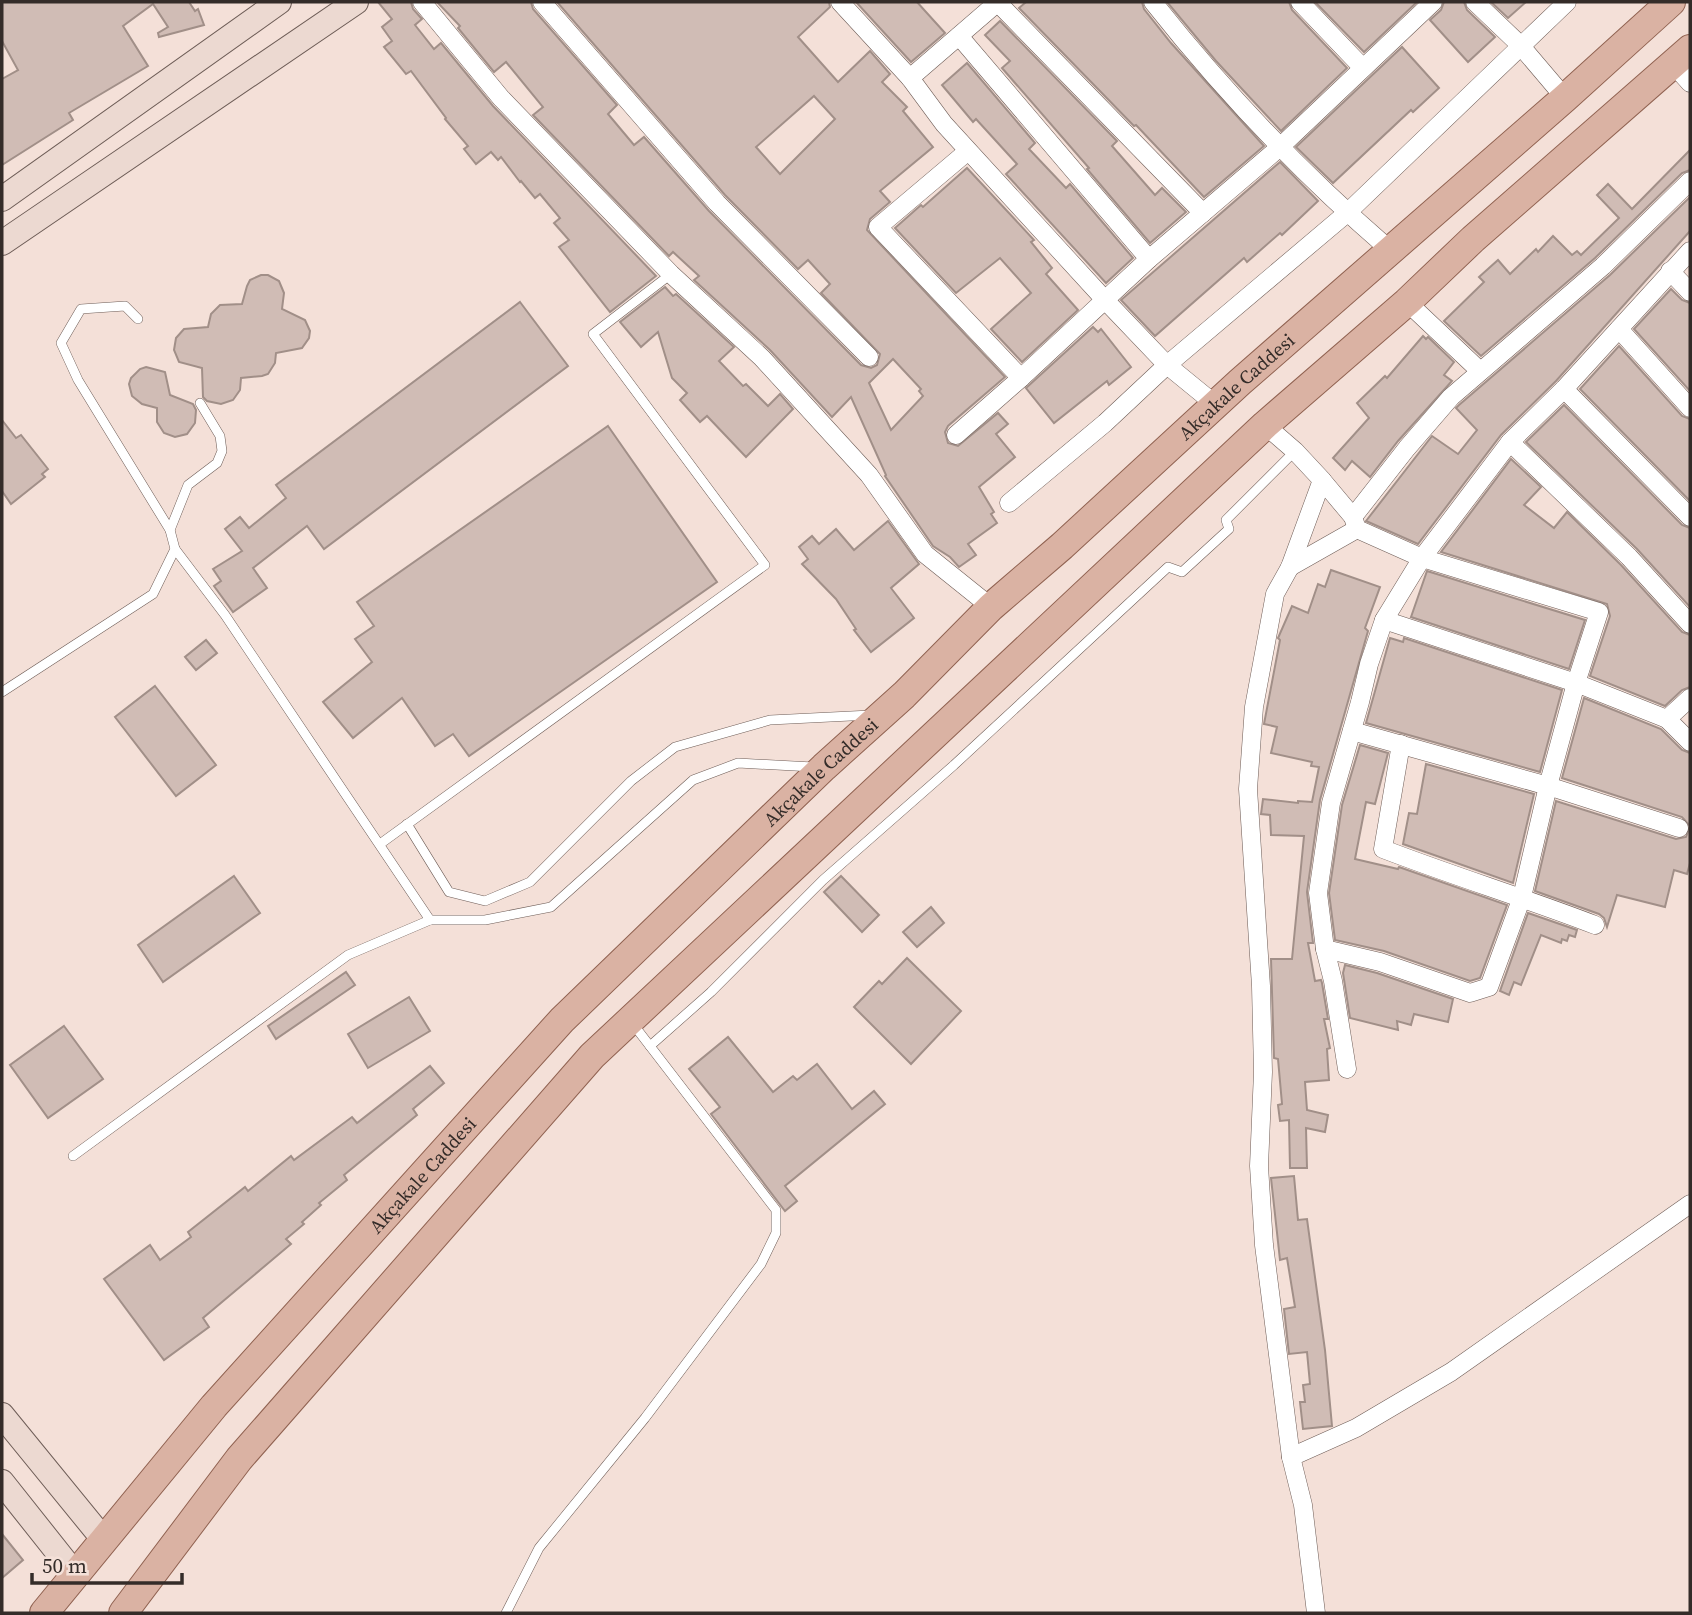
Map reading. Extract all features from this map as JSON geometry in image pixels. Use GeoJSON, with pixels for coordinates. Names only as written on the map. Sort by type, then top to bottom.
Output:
{"type":"FeatureCollection","features":[{"type":"Feature","properties":{"kind":"main road","name":"Akçakale Caddesi"},"geometry":{"type":"LineString","coordinates":[[44,1613],[214,1406],[562,1020],[824,767],[904,695],[991,607],[1671,2]]}},
{"type":"Feature","properties":{"kind":"main road"},"geometry":{"type":"LineString","coordinates":[[123,1613],[239,1459],[592,1056],[1265,425],[1407,302],[1473,239],[1684,65]]}},
{"type":"Feature","properties":{"kind":"street"},"geometry":{"type":"LineString","coordinates":[[2,199],[279,2]]}},
{"type":"Feature","properties":{"kind":"street"},"geometry":{"type":"LineString","coordinates":[[2,243],[356,2]]}},
{"type":"Feature","properties":{"kind":"street"},"geometry":{"type":"LineString","coordinates":[[422,2],[500,98],[671,274],[762,358],[869,475],[925,554],[991,607]]}},
{"type":"Feature","properties":{"kind":"street"},"geometry":{"type":"LineString","coordinates":[[542,2],[717,203],[869,356]]}},
{"type":"Feature","properties":{"kind":"street"},"geometry":{"type":"LineString","coordinates":[[841,2],[911,78],[944,124],[1105,300],[1167,365],[1216,405]]}},
{"type":"Feature","properties":{"kind":"street"},"geometry":{"type":"LineString","coordinates":[[911,78],[999,2],[1203,214]]}},
{"type":"Feature","properties":{"kind":"street"},"geometry":{"type":"LineString","coordinates":[[1153,2],[1197,58],[1280,147],[1347,213],[1390,250]]}},
{"type":"Feature","properties":{"kind":"street"},"geometry":{"type":"LineString","coordinates":[[1300,2],[1362,67]]}},
{"type":"Feature","properties":{"kind":"street"},"geometry":{"type":"LineString","coordinates":[[956,435],[1149,259],[1280,147],[1433,2]]}},
{"type":"Feature","properties":{"kind":"street"},"geometry":{"type":"LineString","coordinates":[[1475,2],[1520,45],[1565,98]]}},
{"type":"Feature","properties":{"kind":"street"},"geometry":{"type":"LineString","coordinates":[[1009,503],[1347,213],[1567,2]]}},
{"type":"Feature","properties":{"kind":"street"},"geometry":{"type":"LineString","coordinates":[[959,36],[1149,259]]}},
{"type":"Feature","properties":{"kind":"street"},"geometry":{"type":"LineString","coordinates":[[968,151],[878,227],[1021,378]]}},
{"type":"Feature","properties":{"kind":"street"},"geometry":{"type":"LineString","coordinates":[[1290,567],[1355,523],[1415,438],[1451,397],[1603,266],[1690,181]]}},
{"type":"Feature","properties":{"kind":"street"},"geometry":{"type":"LineString","coordinates":[[1347,1069],[1318,893],[1331,803],[1369,664],[1384,620],[1422,558],[1510,442],[1564,389],[1690,251]]}},
{"type":"Feature","properties":{"kind":"street"},"geometry":{"type":"LineString","coordinates":[[1670,271],[1690,292]]}},
{"type":"Feature","properties":{"kind":"street"},"geometry":{"type":"LineString","coordinates":[[1407,302],[1480,372]]}},
{"type":"Feature","properties":{"kind":"street"},"geometry":{"type":"LineString","coordinates":[[1619,329],[1690,408]]}},
{"type":"Feature","properties":{"kind":"street"},"geometry":{"type":"LineString","coordinates":[[1564,389],[1690,517]]}},
{"type":"Feature","properties":{"kind":"street"},"geometry":{"type":"LineString","coordinates":[[1265,425],[1295,451],[1322,480],[1355,523],[1422,558],[1599,612],[1576,683],[1548,786],[1522,897],[1489,987],[1470,993],[1380,962],[1325,948]]}},
{"type":"Feature","properties":{"kind":"street"},"geometry":{"type":"LineString","coordinates":[[1510,442],[1629,558],[1690,624]]}},
{"type":"Feature","properties":{"kind":"street"},"geometry":{"type":"LineString","coordinates":[[1317,1613],[1303,1505],[1292,1457],[1262,1218],[1259,1166],[1263,1072],[1261,986],[1248,789],[1256,695],[1275,594],[1290,567],[1322,480]]}},
{"type":"Feature","properties":{"kind":"street"},"geometry":{"type":"LineString","coordinates":[[1384,620],[1576,683],[1667,719],[1690,742]]}},
{"type":"Feature","properties":{"kind":"street"},"geometry":{"type":"LineString","coordinates":[[1667,719],[1690,698]]}},
{"type":"Feature","properties":{"kind":"street"},"geometry":{"type":"LineString","coordinates":[[1352,731],[1548,786],[1679,828]]}},
{"type":"Feature","properties":{"kind":"street"},"geometry":{"type":"LineString","coordinates":[[1401,744],[1383,849],[1595,925]]}},
{"type":"Feature","properties":{"kind":"street"},"geometry":{"type":"LineString","coordinates":[[1292,1457],[1356,1428],[1451,1372],[1690,1204]]}},
{"type":"Feature","properties":{"kind":"street"},"geometry":{"type":"LineString","coordinates":[[2,1415],[104,1540]]}},
{"type":"Feature","properties":{"kind":"street"},"geometry":{"type":"LineString","coordinates":[[2,1482],[75,1574]]}},
{"type":"Feature","properties":{"kind":"lane"},"geometry":{"type":"LineString","coordinates":[[380,844],[765,565],[593,334],[671,274]]}},
{"type":"Feature","properties":{"kind":"lane"},"geometry":{"type":"LineString","coordinates":[[138,319],[125,306],[81,309],[61,343],[78,380],[170,530],[175,549],[225,615],[430,920]]}},
{"type":"Feature","properties":{"kind":"lane"},"geometry":{"type":"LineString","coordinates":[[170,530],[188,485],[217,463],[222,451],[220,436],[200,403]]}},
{"type":"Feature","properties":{"kind":"lane"},"geometry":{"type":"LineString","coordinates":[[650,1045],[711,992],[824,880],[954,765],[1168,567],[1182,572],[1192,564],[1229,529],[1226,520],[1295,451]]}},
{"type":"Feature","properties":{"kind":"lane"},"geometry":{"type":"LineString","coordinates":[[2,692],[153,594],[175,549]]}},
{"type":"Feature","properties":{"kind":"lane"},"geometry":{"type":"LineString","coordinates":[[407,824],[449,892],[485,901],[530,882],[631,781],[675,747],[770,720],[880,715]]}},
{"type":"Feature","properties":{"kind":"lane"},"geometry":{"type":"LineString","coordinates":[[73,1156],[348,955],[430,920],[485,920],[551,907],[693,780],[738,764],[824,767]]}},
{"type":"Feature","properties":{"kind":"lane"},"geometry":{"type":"LineString","coordinates":[[506,1613],[539,1548],[645,1418],[761,1264],[776,1233],[776,1210],[630,1020]]}},
{"type":"Feature","properties":{"kind":"building"},"geometry":{"type":"Polygon","coordinates":[[[2,2],[189,2],[195,11],[198,9],[204,25],[159,37],[158,33],[168,27],[153,4],[123,26],[148,66],[69,113],[73,120],[2,165],[2,79],[18,70],[2,41],[2,2]]]}},
{"type":"Feature","properties":{"kind":"building"},"geometry":{"type":"Polygon","coordinates":[[[378,2],[411,2],[413,9],[422,19],[415,25],[434,49],[441,43],[493,106],[656,276],[610,312],[559,247],[569,240],[554,223],[560,218],[540,194],[535,198],[501,157],[498,160],[491,152],[476,164],[464,149],[468,146],[411,71],[406,74],[384,47],[392,41],[382,27],[392,19],[378,2]]]}},
{"type":"Feature","properties":{"kind":"building"},"geometry":{"type":"Polygon","coordinates":[[[437,2],[531,2],[533,9],[617,105],[608,114],[634,145],[644,137],[709,211],[861,365],[871,368],[877,365],[880,354],[821,293],[830,284],[808,260],[798,269],[725,195],[557,2],[829,2],[830,7],[798,37],[838,82],[870,51],[890,74],[882,82],[907,107],[903,111],[933,147],[880,191],[890,202],[870,219],[867,230],[1005,377],[948,426],[945,432],[948,443],[958,446],[998,413],[1008,424],[996,434],[1015,457],[979,487],[994,512],[991,514],[997,523],[968,544],[976,555],[959,567],[950,557],[933,546],[885,476],[851,397],[832,417],[770,350],[694,280],[699,276],[673,252],[669,256],[533,115],[543,107],[506,62],[494,72],[458,28],[460,26],[437,2]],[[814,96],[756,147],[780,174],[835,119],[814,96]],[[893,359],[869,383],[891,430],[923,396],[919,391],[921,389],[893,359]]]}},
{"type":"Feature","properties":{"kind":"building"},"geometry":{"type":"Polygon","coordinates":[[[856,2],[917,2],[945,33],[911,62],[856,2]]]}},
{"type":"Feature","properties":{"kind":"building"},"geometry":{"type":"Polygon","coordinates":[[[1026,2],[1142,2],[1144,9],[1171,43],[1264,146],[1204,197],[1019,8],[1026,2]]]}},
{"type":"Feature","properties":{"kind":"building"},"geometry":{"type":"Polygon","coordinates":[[[1167,2],[1289,2],[1292,10],[1347,68],[1281,131],[1216,61],[1167,2]]]}},
{"type":"Feature","properties":{"kind":"building"},"geometry":{"type":"Polygon","coordinates":[[[1315,2],[1417,2],[1364,52],[1315,2]]]}},
{"type":"Feature","properties":{"kind":"building"},"geometry":{"type":"Polygon","coordinates":[[[1444,2],[1464,2],[1467,10],[1495,37],[1468,62],[1430,20],[1441,10],[1444,2]]]}},
{"type":"Feature","properties":{"kind":"building"},"geometry":{"type":"Polygon","coordinates":[[[1491,2],[1526,2],[1508,18],[1491,2]]]}},
{"type":"Feature","properties":{"kind":"building"},"geometry":{"type":"Polygon","coordinates":[[[1000,21],[1117,141],[1112,146],[1155,195],[1162,188],[1186,212],[1150,243],[1002,68],[1010,61],[985,35],[1000,21]]]}},
{"type":"Feature","properties":{"kind":"building"},"geometry":{"type":"Polygon","coordinates":[[[1402,47],[1439,88],[1413,112],[1411,110],[1333,183],[1296,147],[1402,47]]]}},
{"type":"Feature","properties":{"kind":"building"},"geometry":{"type":"Polygon","coordinates":[[[967,63],[1035,143],[1029,149],[1066,188],[1070,184],[1133,258],[1106,283],[1006,174],[1017,164],[976,119],[973,122],[942,85],[967,63]]]}},
{"type":"Feature","properties":{"kind":"building"},"geometry":{"type":"Polygon","coordinates":[[[1690,150],[1690,170],[1682,173],[1595,258],[1481,356],[1444,321],[1484,282],[1479,277],[1498,260],[1510,274],[1553,236],[1572,255],[1577,251],[1581,255],[1619,218],[1597,195],[1608,184],[1632,209],[1690,150]]]}},
{"type":"Feature","properties":{"kind":"building"},"geometry":{"type":"Polygon","coordinates":[[[1280,162],[1318,201],[1282,235],[1280,233],[1247,262],[1244,258],[1155,336],[1121,300],[1280,162]]]}},
{"type":"Feature","properties":{"kind":"building"},"geometry":{"type":"Polygon","coordinates":[[[967,168],[1034,240],[1031,242],[1052,268],[1046,274],[1078,310],[1022,362],[991,329],[1031,293],[1000,258],[956,293],[895,228],[967,168]]]}},
{"type":"Feature","properties":{"kind":"building"},"geometry":{"type":"Polygon","coordinates":[[[1690,197],[1690,231],[1556,381],[1501,435],[1418,544],[1366,521],[1432,436],[1458,454],[1477,430],[1456,408],[1610,275],[1690,197]]]}},
{"type":"Feature","properties":{"kind":"building"},"geometry":{"type":"Polygon","coordinates":[[[268,275],[279,281],[284,293],[282,309],[305,320],[310,331],[309,338],[302,348],[276,353],[275,363],[268,374],[241,378],[240,390],[233,400],[221,404],[207,401],[203,397],[202,368],[179,362],[174,350],[176,338],[184,329],[208,327],[211,314],[220,305],[242,304],[250,280],[268,275]]]}},
{"type":"Feature","properties":{"kind":"building"},"geometry":{"type":"Polygon","coordinates":[[[665,287],[734,347],[719,361],[743,386],[746,384],[768,406],[780,394],[793,409],[746,457],[707,416],[700,422],[680,400],[687,393],[672,378],[658,332],[641,347],[620,322],[665,287]]]}},
{"type":"Feature","properties":{"kind":"building"},"geometry":{"type":"Polygon","coordinates":[[[1671,289],[1682,300],[1690,303],[1690,391],[1634,329],[1671,289]]]}},
{"type":"Feature","properties":{"kind":"building"},"geometry":{"type":"Polygon","coordinates":[[[520,302],[568,366],[324,549],[307,526],[253,568],[267,588],[233,612],[214,586],[221,581],[213,569],[242,551],[225,529],[240,517],[249,528],[286,498],[276,485],[520,302]]]}},
{"type":"Feature","properties":{"kind":"building"},"geometry":{"type":"Polygon","coordinates":[[[1093,327],[1098,332],[1101,329],[1131,367],[1109,385],[1107,381],[1054,423],[1026,388],[1093,327]]]}},
{"type":"Feature","properties":{"kind":"building"},"geometry":{"type":"Polygon","coordinates":[[[1423,336],[1426,339],[1428,337],[1454,362],[1444,375],[1452,381],[1370,477],[1352,461],[1345,470],[1333,458],[1369,418],[1357,403],[1385,376],[1387,378],[1423,336]]]}},
{"type":"Feature","properties":{"kind":"building"},"geometry":{"type":"Polygon","coordinates":[[[1619,346],[1682,416],[1690,419],[1690,501],[1580,389],[1619,346]]]}},
{"type":"Feature","properties":{"kind":"building"},"geometry":{"type":"Polygon","coordinates":[[[146,367],[165,372],[170,395],[193,404],[196,410],[195,423],[187,434],[175,437],[164,433],[157,422],[157,408],[142,404],[132,396],[129,384],[131,378],[146,367]]]}},
{"type":"Feature","properties":{"kind":"building"},"geometry":{"type":"Polygon","coordinates":[[[1564,405],[1682,525],[1690,528],[1690,607],[1637,549],[1526,442],[1564,405]]]}},
{"type":"Feature","properties":{"kind":"building"},"geometry":{"type":"Polygon","coordinates":[[[2,420],[16,438],[21,435],[48,469],[42,474],[45,477],[11,504],[2,491],[2,420]]]}},
{"type":"Feature","properties":{"kind":"building"},"geometry":{"type":"Polygon","coordinates":[[[608,426],[717,582],[469,756],[453,734],[435,746],[402,698],[353,738],[323,702],[372,662],[355,639],[374,626],[357,602],[608,426]]]}},
{"type":"Feature","properties":{"kind":"building"},"geometry":{"type":"Polygon","coordinates":[[[1511,459],[1541,487],[1524,505],[1554,528],[1567,512],[1621,565],[1682,632],[1690,635],[1690,687],[1682,690],[1665,706],[1590,676],[1610,616],[1607,604],[1441,552],[1511,459]]]}},
{"type":"Feature","properties":{"kind":"building"},"geometry":{"type":"Polygon","coordinates":[[[888,521],[919,564],[891,588],[914,618],[871,652],[836,599],[802,564],[808,559],[799,547],[812,536],[819,544],[836,529],[854,550],[888,521]]]}},
{"type":"Feature","properties":{"kind":"building"},"geometry":{"type":"Polygon","coordinates":[[[1331,570],[1380,587],[1365,628],[1368,631],[1320,800],[1307,892],[1313,943],[1308,943],[1315,981],[1321,980],[1322,983],[1328,1019],[1324,1019],[1330,1048],[1327,1049],[1329,1080],[1305,1082],[1307,1110],[1328,1115],[1325,1132],[1306,1128],[1307,1168],[1290,1168],[1289,1120],[1280,1121],[1278,1105],[1282,1104],[1278,1059],[1274,1058],[1271,959],[1292,959],[1304,836],[1271,835],[1270,815],[1261,814],[1263,799],[1312,802],[1319,767],[1311,766],[1312,762],[1271,753],[1277,727],[1264,724],[1280,640],[1278,638],[1292,606],[1308,613],[1318,584],[1325,587],[1331,570]]]}},
{"type":"Feature","properties":{"kind":"building"},"geometry":{"type":"Polygon","coordinates":[[[1427,571],[1585,620],[1569,669],[1411,617],[1427,571]]]}},
{"type":"Feature","properties":{"kind":"building"},"geometry":{"type":"Polygon","coordinates":[[[1390,638],[1403,642],[1404,638],[1562,690],[1540,772],[1366,723],[1390,638]]]}},
{"type":"Feature","properties":{"kind":"building"},"geometry":{"type":"Polygon","coordinates":[[[206,640],[217,653],[196,670],[185,657],[206,640]]]}},
{"type":"Feature","properties":{"kind":"building"},"geometry":{"type":"Polygon","coordinates":[[[155,686],[216,765],[176,796],[115,717],[155,686]]]}},
{"type":"Feature","properties":{"kind":"building"},"geometry":{"type":"Polygon","coordinates":[[[1584,698],[1661,729],[1682,750],[1690,753],[1690,826],[1682,817],[1562,778],[1584,698]]]}},
{"type":"Feature","properties":{"kind":"building"},"geometry":{"type":"Polygon","coordinates":[[[1360,745],[1388,753],[1375,804],[1366,802],[1355,859],[1398,869],[1399,867],[1507,905],[1480,978],[1470,981],[1384,951],[1335,940],[1329,893],[1342,805],[1360,745]]]}},
{"type":"Feature","properties":{"kind":"building"},"geometry":{"type":"Polygon","coordinates":[[[1426,764],[1534,794],[1513,883],[1403,844],[1409,813],[1417,814],[1426,764]]]}},
{"type":"Feature","properties":{"kind":"building"},"geometry":{"type":"Polygon","coordinates":[[[1556,801],[1676,839],[1686,837],[1690,826],[1690,863],[1687,874],[1674,870],[1665,907],[1617,895],[1607,927],[1604,918],[1599,914],[1535,891],[1556,801]]]}},
{"type":"Feature","properties":{"kind":"building"},"geometry":{"type":"Polygon","coordinates":[[[234,876],[260,913],[163,982],[138,945],[234,876]]]}},
{"type":"Feature","properties":{"kind":"building"},"geometry":{"type":"Polygon","coordinates":[[[841,876],[879,915],[862,932],[824,892],[841,876]]]}},
{"type":"Feature","properties":{"kind":"building"},"geometry":{"type":"Polygon","coordinates":[[[931,907],[944,923],[917,947],[903,932],[931,907]]]}},
{"type":"Feature","properties":{"kind":"building"},"geometry":{"type":"Polygon","coordinates":[[[1528,913],[1577,930],[1575,937],[1569,935],[1567,941],[1562,939],[1561,943],[1541,935],[1521,985],[1514,982],[1509,995],[1500,991],[1528,913]]]}},
{"type":"Feature","properties":{"kind":"building"},"geometry":{"type":"Polygon","coordinates":[[[907,958],[961,1011],[911,1064],[854,1007],[879,981],[882,984],[907,958]]]}},
{"type":"Feature","properties":{"kind":"building"},"geometry":{"type":"Polygon","coordinates":[[[1345,965],[1453,999],[1448,1022],[1414,1014],[1411,1025],[1397,1021],[1398,1030],[1350,1018],[1343,973],[1345,965]]]}},
{"type":"Feature","properties":{"kind":"building"},"geometry":{"type":"Polygon","coordinates":[[[346,972],[355,985],[276,1039],[268,1026],[346,972]]]}},
{"type":"Feature","properties":{"kind":"building"},"geometry":{"type":"Polygon","coordinates":[[[409,997],[430,1031],[368,1068],[348,1034],[409,997]]]}},
{"type":"Feature","properties":{"kind":"building"},"geometry":{"type":"Polygon","coordinates":[[[64,1026],[103,1079],[48,1118],[10,1065],[64,1026]]]}},
{"type":"Feature","properties":{"kind":"building"},"geometry":{"type":"Polygon","coordinates":[[[728,1037],[773,1092],[793,1076],[797,1080],[817,1064],[852,1109],[874,1091],[885,1104],[785,1186],[797,1201],[785,1211],[711,1114],[720,1107],[689,1069],[728,1037]]]}},
{"type":"Feature","properties":{"kind":"building"},"geometry":{"type":"Polygon","coordinates":[[[430,1066],[444,1083],[413,1109],[417,1115],[344,1175],[347,1180],[319,1203],[321,1205],[302,1222],[304,1224],[286,1239],[291,1244],[203,1318],[209,1327],[164,1360],[104,1279],[150,1245],[160,1260],[191,1237],[188,1232],[245,1187],[248,1191],[291,1156],[294,1160],[352,1117],[357,1123],[430,1066]]]}},
{"type":"Feature","properties":{"kind":"building"},"geometry":{"type":"Polygon","coordinates":[[[1294,1176],[1298,1220],[1307,1219],[1325,1350],[1332,1426],[1303,1429],[1300,1402],[1305,1402],[1303,1385],[1310,1384],[1307,1352],[1289,1354],[1284,1309],[1295,1307],[1287,1258],[1280,1260],[1271,1178],[1294,1176]]]}},
{"type":"Feature","properties":{"kind":"building"},"geometry":{"type":"Polygon","coordinates":[[[2,1534],[23,1560],[2,1578],[2,1534]]]}}]}
